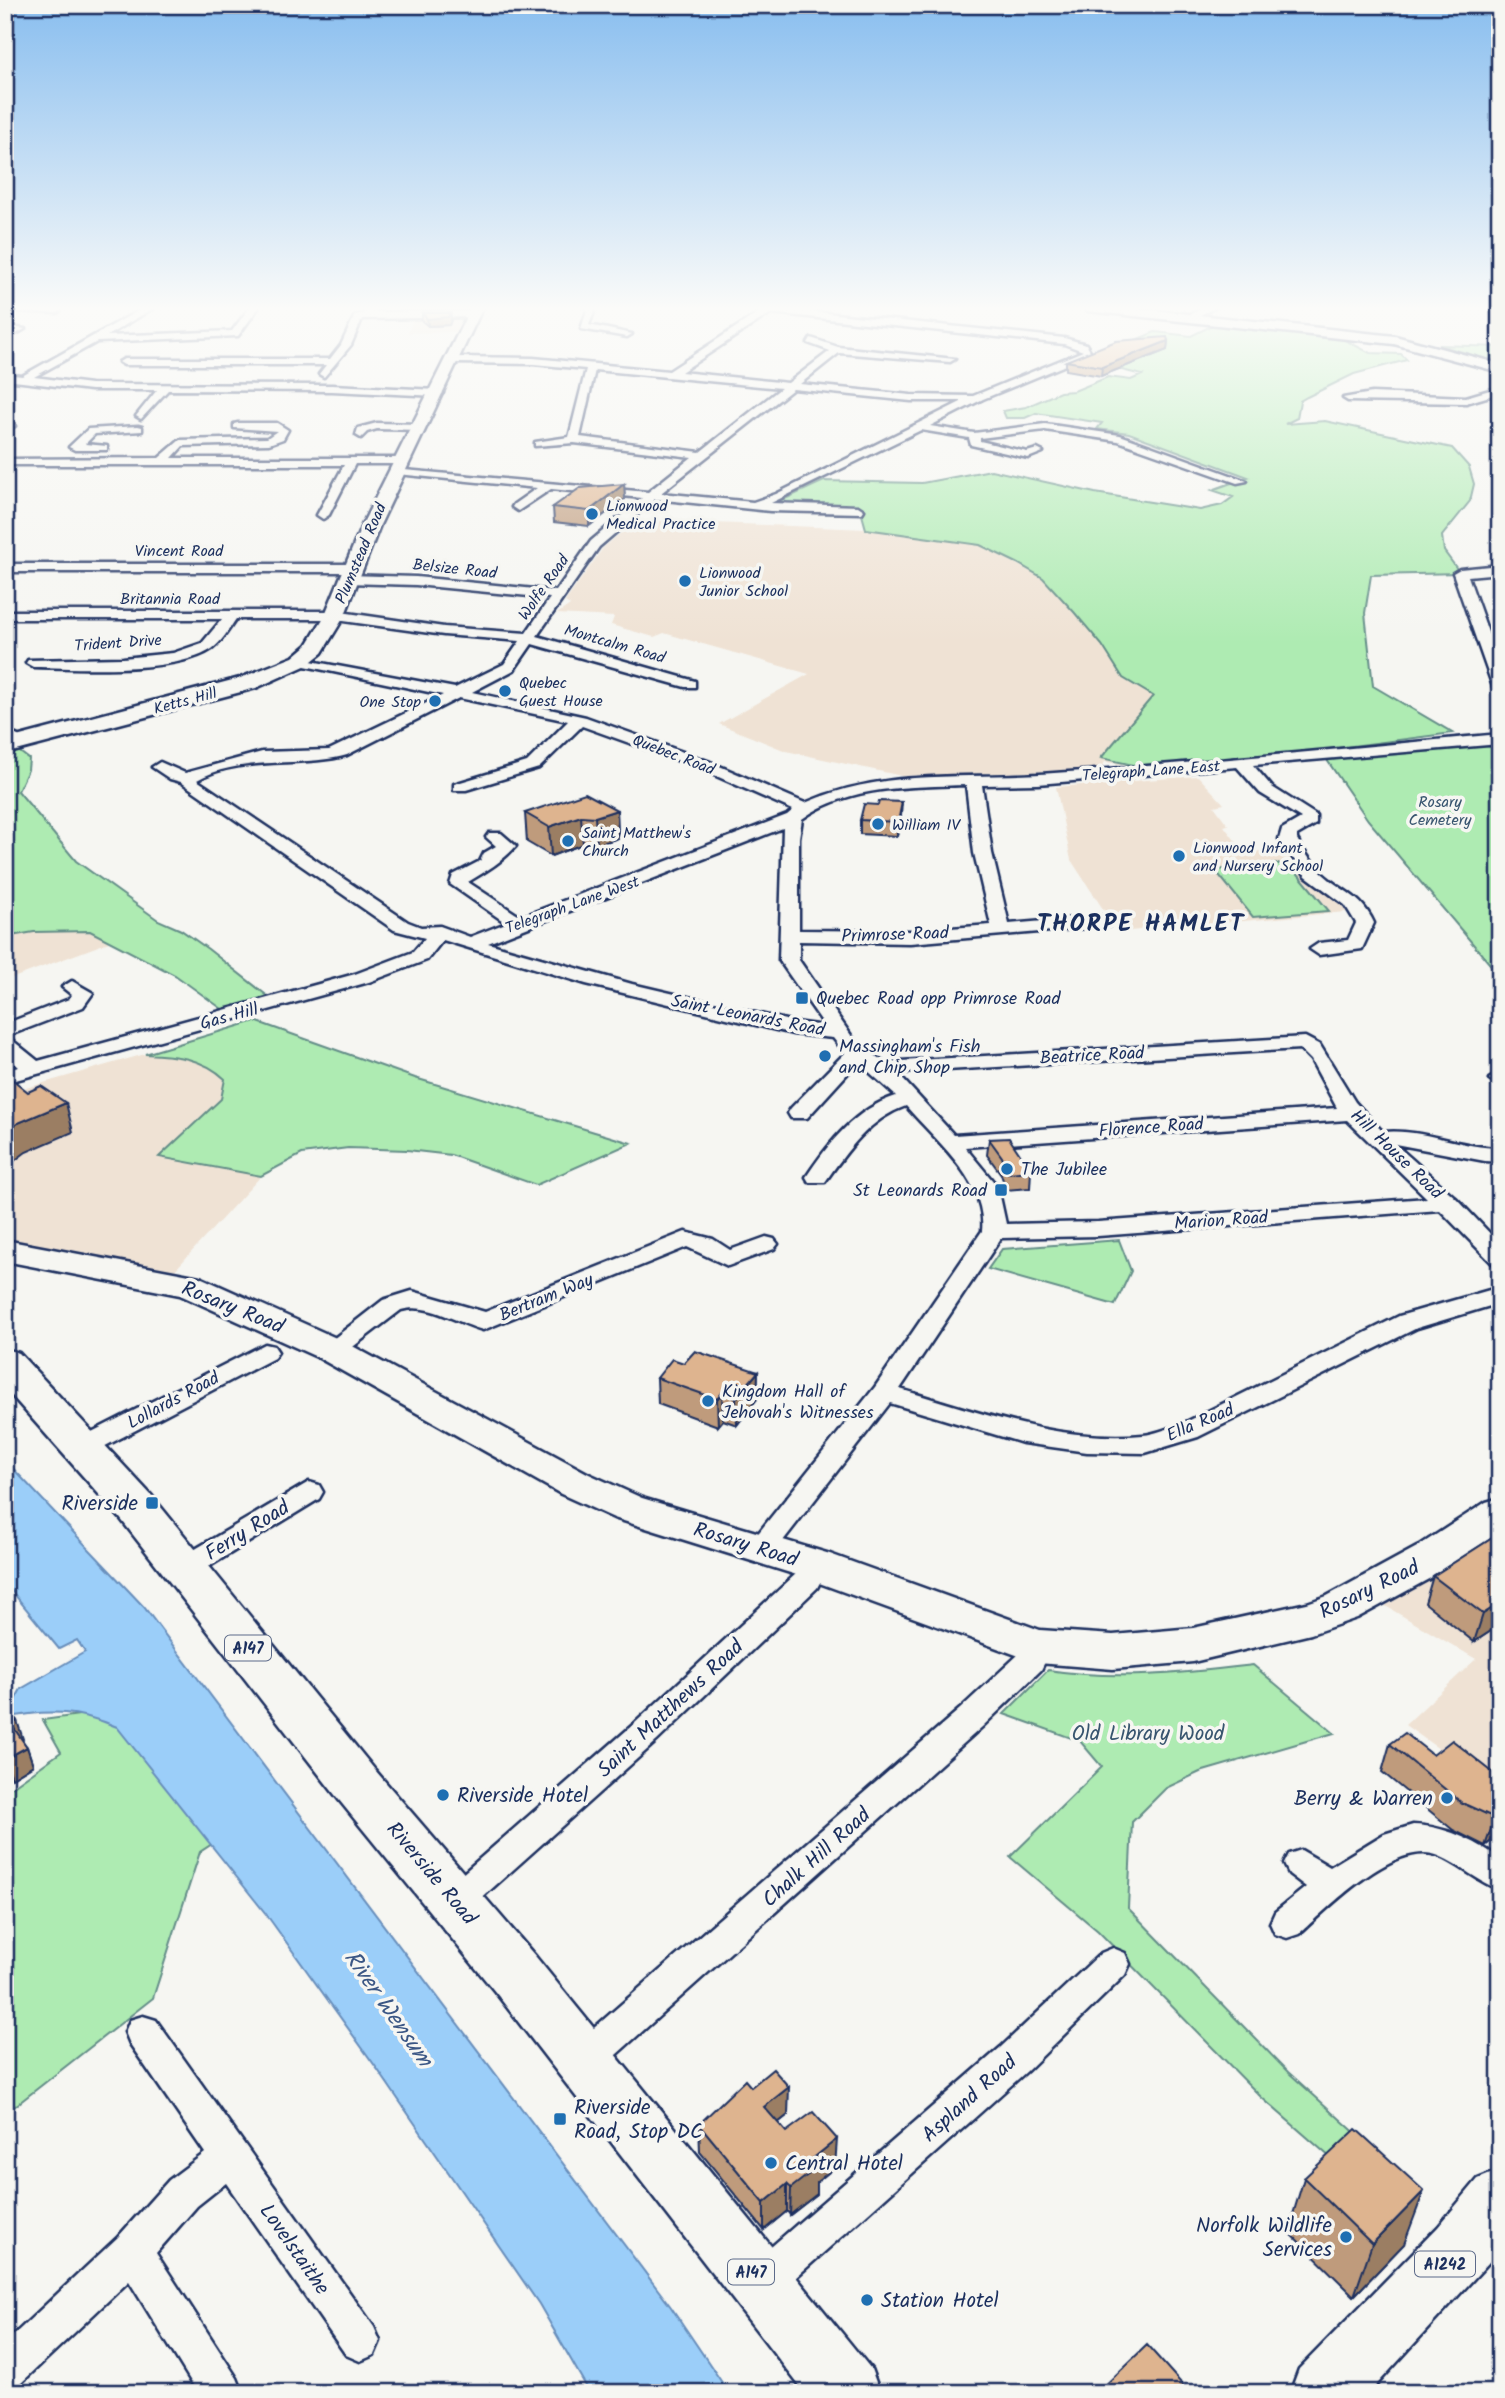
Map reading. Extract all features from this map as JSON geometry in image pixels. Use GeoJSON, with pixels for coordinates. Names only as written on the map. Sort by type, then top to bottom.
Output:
{"type":"FeatureCollection","features":[{"type":"Feature","properties":{"kind":"main road","name":"Plumstead Road"},"geometry":{"type":"LineString","coordinates":[[335,614],[349,573],[424,419]]}},
{"type":"Feature","properties":{"kind":"main road","name":"Ketts Hill"},"geometry":{"type":"LineString","coordinates":[[10,741],[219,691],[270,676],[300,661],[321,641],[335,614]]}},
{"type":"Feature","properties":{"kind":"main road","name":"Rosary Road"},"geometry":{"type":"LineString","coordinates":[[5,1250],[138,1278],[188,1285],[332,1350],[575,1484],[628,1508],[816,1565],[1038,1646],[1113,1652],[1193,1645],[1311,1618],[1342,1607],[1432,1558],[1500,1512]]}},
{"type":"Feature","properties":{"kind":"main road","name":"Riverside Road"},"geometry":{"type":"LineString","coordinates":[[5,1362],[136,1507],[357,1785],[456,1900],[848,2393]]}},
{"type":"Feature","properties":{"kind":"main road","name":"A1242"},"geometry":{"type":"LineString","coordinates":[[1323,2393],[1460,2249],[1500,2201]]}},
{"type":"Feature","properties":{"kind":"street"},"geometry":{"type":"LineString","coordinates":[[574,440],[579,419]]}},
{"type":"Feature","properties":{"kind":"street","name":"Wolfe Road"},"geometry":{"type":"LineString","coordinates":[[460,693],[509,667],[595,544],[748,419]]}},
{"type":"Feature","properties":{"kind":"street"},"geometry":{"type":"LineString","coordinates":[[757,504],[780,497],[934,420]]}},
{"type":"Feature","properties":{"kind":"street"},"geometry":{"type":"LineString","coordinates":[[162,462],[167,448],[180,443],[269,441],[279,438],[283,429],[277,426],[244,425]]}},
{"type":"Feature","properties":{"kind":"street"},"geometry":{"type":"LineString","coordinates":[[357,433],[377,426],[420,426]]}},
{"type":"Feature","properties":{"kind":"street"},"geometry":{"type":"LineString","coordinates":[[919,427],[974,436],[1004,430],[1045,427],[1120,438],[1222,480],[1241,481]]}},
{"type":"Feature","properties":{"kind":"street"},"geometry":{"type":"LineString","coordinates":[[117,449],[75,447],[92,431],[130,428]]}},
{"type":"Feature","properties":{"kind":"street"},"geometry":{"type":"LineString","coordinates":[[974,436],[975,443],[1028,455],[1037,452]]}},
{"type":"Feature","properties":{"kind":"street"},"geometry":{"type":"LineString","coordinates":[[539,444],[574,440],[597,446],[700,456]]}},
{"type":"Feature","properties":{"kind":"street"},"geometry":{"type":"LineString","coordinates":[[321,512],[332,488],[351,461]]}},
{"type":"Feature","properties":{"kind":"street"},"geometry":{"type":"LineString","coordinates":[[5,462],[351,461],[550,485],[757,504],[770,508],[858,510]]}},
{"type":"Feature","properties":{"kind":"street"},"geometry":{"type":"LineString","coordinates":[[518,507],[550,485]]}},
{"type":"Feature","properties":{"kind":"street"},"geometry":{"type":"LineString","coordinates":[[531,498],[545,499]]}},
{"type":"Feature","properties":{"kind":"street","name":"Vincent Road"},"geometry":{"type":"LineString","coordinates":[[5,568],[349,573]]}},
{"type":"Feature","properties":{"kind":"street"},"geometry":{"type":"LineString","coordinates":[[1500,569],[1460,573],[1500,687]]}},
{"type":"Feature","properties":{"kind":"street","name":"Belsize Road"},"geometry":{"type":"LineString","coordinates":[[349,573],[560,595]]}},
{"type":"Feature","properties":{"kind":"street","name":"Britannia Road"},"geometry":{"type":"LineString","coordinates":[[5,615],[335,614],[444,631],[529,638]]}},
{"type":"Feature","properties":{"kind":"street","name":"Trident Drive"},"geometry":{"type":"LineString","coordinates":[[33,663],[128,662],[195,651],[207,646],[231,616]]}},
{"type":"Feature","properties":{"kind":"street","name":"Montcalm Road"},"geometry":{"type":"LineString","coordinates":[[529,638],[690,684]]}},
{"type":"Feature","properties":{"kind":"street","name":"Quebec Road"},"geometry":{"type":"LineString","coordinates":[[300,661],[581,720],[702,764],[799,814]]}},
{"type":"Feature","properties":{"kind":"street"},"geometry":{"type":"LineString","coordinates":[[182,777],[262,757],[330,755],[341,752],[460,693]]}},
{"type":"Feature","properties":{"kind":"street"},"geometry":{"type":"LineString","coordinates":[[460,787],[533,765],[571,726],[581,720]]}},
{"type":"Feature","properties":{"kind":"street","name":"Telegraph Lane East"},"geometry":{"type":"LineString","coordinates":[[799,814],[867,786],[900,782],[974,783],[1242,764],[1500,739]]}},
{"type":"Feature","properties":{"kind":"street"},"geometry":{"type":"LineString","coordinates":[[249,742],[264,752],[262,757]]}},
{"type":"Feature","properties":{"kind":"street"},"geometry":{"type":"LineString","coordinates":[[1242,764],[1266,790],[1308,815],[1310,820],[1288,833],[1287,839],[1323,884],[1345,894],[1360,911],[1365,923],[1355,945],[1320,949]]}},
{"type":"Feature","properties":{"kind":"street","name":"Saint Leonards Road"},"geometry":{"type":"LineString","coordinates":[[160,768],[182,777],[401,926],[419,933],[440,932],[469,944],[625,989],[796,1027],[828,1033],[838,1031],[910,1098],[987,1187],[995,1220],[994,1231]]}},
{"type":"Feature","properties":{"kind":"street"},"geometry":{"type":"LineString","coordinates":[[974,783],[983,853],[1001,929]]}},
{"type":"Feature","properties":{"kind":"street"},"geometry":{"type":"LineString","coordinates":[[799,814],[788,934],[789,960],[838,1031]]}},
{"type":"Feature","properties":{"kind":"street","name":"Telegraph Lane West"},"geometry":{"type":"LineString","coordinates":[[469,944],[799,814]]}},
{"type":"Feature","properties":{"kind":"street"},"geometry":{"type":"LineString","coordinates":[[495,837],[507,846],[496,851],[488,864],[459,879],[459,884],[519,924]]}},
{"type":"Feature","properties":{"kind":"street","name":"Primrose Road"},"geometry":{"type":"LineString","coordinates":[[788,934],[910,937],[1102,922]]}},
{"type":"Feature","properties":{"kind":"street","name":"Gas Hill"},"geometry":{"type":"LineString","coordinates":[[5,1077],[362,978],[420,956],[440,932]]}},
{"type":"Feature","properties":{"kind":"street"},"geometry":{"type":"LineString","coordinates":[[5,1031],[76,1003],[83,993],[72,987]]}},
{"type":"Feature","properties":{"kind":"street","name":"Beatrice Road"},"geometry":{"type":"LineString","coordinates":[[880,1068],[1305,1043]]}},
{"type":"Feature","properties":{"kind":"street","name":"Hill House Road"},"geometry":{"type":"LineString","coordinates":[[1305,1043],[1316,1051],[1334,1088],[1351,1113],[1448,1203],[1500,1258]]}},
{"type":"Feature","properties":{"kind":"street"},"geometry":{"type":"LineString","coordinates":[[5,1044],[33,1068]]}},
{"type":"Feature","properties":{"kind":"street"},"geometry":{"type":"LineString","coordinates":[[799,1113],[850,1058],[860,1054]]}},
{"type":"Feature","properties":{"kind":"street"},"geometry":{"type":"LineString","coordinates":[[817,1177],[851,1130],[877,1110],[910,1098]]}},
{"type":"Feature","properties":{"kind":"street","name":"Florence Road"},"geometry":{"type":"LineString","coordinates":[[950,1142],[1351,1113]]}},
{"type":"Feature","properties":{"kind":"street"},"geometry":{"type":"LineString","coordinates":[[1381,1139],[1402,1137],[1472,1155],[1500,1155]]}},
{"type":"Feature","properties":{"kind":"street","name":"Marion Road"},"geometry":{"type":"LineString","coordinates":[[994,1231],[1098,1229],[1448,1203]]}},
{"type":"Feature","properties":{"kind":"street"},"geometry":{"type":"LineString","coordinates":[[762,1548],[884,1393],[994,1231]]}},
{"type":"Feature","properties":{"kind":"street","name":"Bertram Way"},"geometry":{"type":"LineString","coordinates":[[332,1350],[392,1305],[412,1299],[471,1315],[483,1322],[685,1239],[705,1244],[728,1259],[766,1244]]}},
{"type":"Feature","properties":{"kind":"street","name":"Ella Road"},"geometry":{"type":"LineString","coordinates":[[884,1393],[1023,1434],[1087,1443],[1145,1444],[1189,1431],[1408,1322],[1500,1295]]}},
{"type":"Feature","properties":{"kind":"street","name":"Lollards Road"},"geometry":{"type":"LineString","coordinates":[[81,1448],[265,1352]]}},
{"type":"Feature","properties":{"kind":"street","name":"Ferry Road"},"geometry":{"type":"LineString","coordinates":[[185,1568],[309,1492]]}},
{"type":"Feature","properties":{"kind":"street","name":"Saint Matthews Road"},"geometry":{"type":"LineString","coordinates":[[456,1900],[646,1732],[807,1580],[816,1565]]}},
{"type":"Feature","properties":{"kind":"street","name":"Chalk Hill Road"},"geometry":{"type":"LineString","coordinates":[[584,2060],[971,1718],[1030,1662],[1038,1646]]}},
{"type":"Feature","properties":{"kind":"street"},"geometry":{"type":"LineString","coordinates":[[1287,1923],[1329,1886],[1386,1845],[1411,1836],[1446,1842],[1463,1850],[1500,1876]]}},
{"type":"Feature","properties":{"kind":"street"},"geometry":{"type":"LineString","coordinates":[[1301,1864],[1329,1886]]}},
{"type":"Feature","properties":{"kind":"street","name":"Aspland Road"},"geometry":{"type":"LineString","coordinates":[[759,2283],[1014,2059],[1113,1965]]}},
{"type":"Feature","properties":{"kind":"street","name":"Lovelstaithe"},"geometry":{"type":"LineString","coordinates":[[143,2032],[360,2341]]}},
{"type":"Feature","properties":{"kind":"street"},"geometry":{"type":"LineString","coordinates":[[5,2371],[132,2251],[183,2193],[230,2157]]}},
{"type":"Feature","properties":{"kind":"street"},"geometry":{"type":"LineString","coordinates":[[132,2251],[222,2393]]}},
{"type":"Feature","properties":{"kind":"shaded area"},"geometry":{"type":"Polygon","coordinates":[[[636,520],[866,529],[980,545],[1043,578],[1102,645],[1123,678],[1154,696],[1102,758],[1142,767],[1105,762],[1100,769],[902,776],[786,751],[719,724],[809,674],[664,633],[654,637],[611,625],[614,617],[557,614],[570,605],[565,602],[603,548],[636,520]]]}},
{"type":"Feature","properties":{"kind":"shaded area","name":"Lionwood Infant and Nursery School"},"geometry":{"type":"Polygon","coordinates":[[[1198,776],[1224,804],[1214,806],[1228,825],[1224,826],[1244,852],[1283,850],[1308,880],[1338,898],[1346,912],[1118,932],[1071,860],[1056,787],[1198,776]]]}},
{"type":"Feature","properties":{"kind":"shaded area"},"geometry":{"type":"Polygon","coordinates":[[[90,931],[109,942],[5,981],[5,937],[34,932],[90,931]]]}},
{"type":"Feature","properties":{"kind":"shaded area"},"geometry":{"type":"Polygon","coordinates":[[[145,1054],[173,1055],[210,1065],[225,1079],[222,1098],[160,1157],[261,1176],[175,1270],[5,1239],[5,1094],[145,1054]]]}},
{"type":"Feature","properties":{"kind":"shaded area"},"geometry":{"type":"Polygon","coordinates":[[[1500,1531],[1500,1792],[1405,1725],[1476,1659],[1382,1604],[1500,1531]]]}},
{"type":"Feature","properties":{"kind":"green space"},"geometry":{"type":"Polygon","coordinates":[[[1075,419],[1295,419],[1285,424],[1325,421],[1452,448],[1469,467],[1474,484],[1470,501],[1442,536],[1444,551],[1460,573],[1371,575],[1365,613],[1373,686],[1453,733],[1283,755],[1142,767],[1101,758],[1153,696],[1123,678],[1102,645],[1043,578],[980,545],[866,529],[861,511],[774,504],[824,481],[922,483],[991,470],[1095,493],[1200,510],[1222,505],[1233,497],[1212,490],[1248,477],[1129,433],[1097,429],[1102,423],[1075,419]]]}},
{"type":"Feature","properties":{"kind":"green space","name":"Rosary Cemetery"},"geometry":{"type":"Polygon","coordinates":[[[1477,744],[1500,749],[1500,976],[1368,820],[1327,760],[1477,744]]]}},
{"type":"Feature","properties":{"kind":"green space"},"geometry":{"type":"Polygon","coordinates":[[[16,749],[29,759],[28,770],[18,791],[76,861],[158,920],[181,930],[208,949],[274,1001],[229,1014],[175,975],[90,931],[34,932],[5,937],[5,752],[16,749]]]}},
{"type":"Feature","properties":{"kind":"green space"},"geometry":{"type":"Polygon","coordinates":[[[1289,863],[1329,911],[1253,917],[1215,870],[1289,863]]]}},
{"type":"Feature","properties":{"kind":"green space"},"geometry":{"type":"Polygon","coordinates":[[[255,1021],[415,1078],[631,1143],[536,1185],[451,1155],[407,1150],[348,1148],[302,1154],[261,1176],[159,1157],[221,1099],[225,1079],[198,1062],[167,1055],[145,1054],[255,1021]]]}},
{"type":"Feature","properties":{"kind":"green space"},"geometry":{"type":"Polygon","coordinates":[[[1119,1240],[1131,1271],[1115,1305],[988,1269],[1002,1249],[1119,1240]]]}},
{"type":"Feature","properties":{"kind":"green space","name":"Old Library Wood"},"geometry":{"type":"Polygon","coordinates":[[[1253,1665],[1334,1733],[1200,1772],[1166,1788],[1132,1822],[1128,1908],[1288,2072],[1402,2175],[1378,2199],[1261,2097],[1098,1931],[1010,1857],[1102,1767],[1080,1741],[1004,1714],[1048,1670],[1125,1675],[1253,1665]]]}},
{"type":"Feature","properties":{"kind":"green space"},"geometry":{"type":"Polygon","coordinates":[[[108,1711],[238,1827],[200,1852],[153,1998],[5,2114],[5,1792],[61,1752],[43,1720],[108,1711]]]}},
{"type":"Feature","properties":{"kind":"water","name":"River Wensum"},"geometry":{"type":"Polygon","coordinates":[[[5,1460],[144,1607],[671,2307],[729,2393],[590,2393],[539,2304],[378,2070],[266,1914],[117,1727],[75,1714],[49,1712],[5,1718],[21,1689],[85,1652],[77,1640],[59,1649],[5,1583],[5,1460]]]}},
{"type":"Feature","properties":{"kind":"building"},"geometry":{"type":"Polygon","coordinates":[[[624,484],[589,511],[553,507],[580,488],[624,484]]]}},
{"type":"Feature","properties":{"kind":"building"},"geometry":{"type":"Polygon","coordinates":[[[585,793],[617,810],[595,817],[581,816],[549,827],[525,813],[585,793]]]}},
{"type":"Feature","properties":{"kind":"building"},"geometry":{"type":"Polygon","coordinates":[[[879,801],[902,802],[898,822],[860,820],[864,804],[878,805],[879,801]]]}},
{"type":"Feature","properties":{"kind":"building"},"geometry":{"type":"Polygon","coordinates":[[[7,1075],[28,1092],[41,1086],[66,1103],[18,1123],[5,1133],[7,1075]]]}},
{"type":"Feature","properties":{"kind":"building"},"geometry":{"type":"Polygon","coordinates":[[[1009,1138],[1031,1171],[1008,1173],[1002,1157],[989,1139],[1009,1138]]]}},
{"type":"Feature","properties":{"kind":"building"},"geometry":{"type":"Polygon","coordinates":[[[695,1351],[758,1372],[736,1398],[722,1393],[717,1399],[657,1378],[672,1359],[684,1363],[695,1351]]]}},
{"type":"Feature","properties":{"kind":"building"},"geometry":{"type":"Polygon","coordinates":[[[1500,1533],[1500,1603],[1483,1614],[1433,1576],[1500,1533]]]}},
{"type":"Feature","properties":{"kind":"building"},"geometry":{"type":"Polygon","coordinates":[[[5,1705],[17,1721],[11,1724],[27,1747],[5,1759],[5,1705]]]}},
{"type":"Feature","properties":{"kind":"building"},"geometry":{"type":"Polygon","coordinates":[[[1405,1733],[1433,1755],[1452,1740],[1500,1778],[1500,1814],[1495,1818],[1462,1803],[1390,1744],[1405,1733]]]}},
{"type":"Feature","properties":{"kind":"building"},"geometry":{"type":"Polygon","coordinates":[[[773,2069],[789,2087],[764,2107],[786,2132],[813,2112],[837,2139],[811,2160],[818,2167],[791,2188],[787,2184],[764,2203],[699,2124],[745,2080],[751,2087],[773,2069]]]}},
{"type":"Feature","properties":{"kind":"building"},"geometry":{"type":"Polygon","coordinates":[[[1356,2129],[1424,2191],[1372,2244],[1304,2178],[1356,2129]]]}},
{"type":"Feature","properties":{"kind":"building"},"geometry":{"type":"Polygon","coordinates":[[[1147,2345],[1190,2393],[1097,2393],[1147,2345]]]}},
{"type":"Feature","properties":{"kind":"place","name":"Lionwood Medical Practice"},"geometry":{"type":"Point","coordinates":[592,514]}},
{"type":"Feature","properties":{"kind":"place","name":"Lionwood Junior School"},"geometry":{"type":"Point","coordinates":[685,581]}},
{"type":"Feature","properties":{"kind":"place","name":"Quebec Guest House"},"geometry":{"type":"Point","coordinates":[505,691]}},
{"type":"Feature","properties":{"kind":"place","name":"One Stop"},"geometry":{"type":"Point","coordinates":[435,701]}},
{"type":"Feature","properties":{"kind":"place","name":"William IV"},"geometry":{"type":"Point","coordinates":[878,824]}},
{"type":"Feature","properties":{"kind":"place","name":"Saint Matthew's Church"},"geometry":{"type":"Point","coordinates":[568,841]}},
{"type":"Feature","properties":{"kind":"place","name":"Lionwood Infant and Nursery School"},"geometry":{"type":"Point","coordinates":[1179,856]}},
{"type":"Feature","properties":{"kind":"place","name":"Quebec Road opp Primrose Road"},"geometry":{"type":"Point","coordinates":[802,998]}},
{"type":"Feature","properties":{"kind":"place","name":"Massingham's Fish and Chip Shop"},"geometry":{"type":"Point","coordinates":[825,1056]}},
{"type":"Feature","properties":{"kind":"place","name":"The Jubilee"},"geometry":{"type":"Point","coordinates":[1007,1169]}},
{"type":"Feature","properties":{"kind":"place","name":"St Leonards Road"},"geometry":{"type":"Point","coordinates":[1001,1190]}},
{"type":"Feature","properties":{"kind":"place","name":"Kingdom Hall of Jehovah's Witnesses"},"geometry":{"type":"Point","coordinates":[708,1401]}},
{"type":"Feature","properties":{"kind":"place","name":"Riverside"},"geometry":{"type":"Point","coordinates":[152,1503]}},
{"type":"Feature","properties":{"kind":"place","name":"Riverside Hotel"},"geometry":{"type":"Point","coordinates":[443,1795]}},
{"type":"Feature","properties":{"kind":"place","name":"Berry & Warren"},"geometry":{"type":"Point","coordinates":[1447,1798]}},
{"type":"Feature","properties":{"kind":"place","name":"Riverside Road, Stop DC"},"geometry":{"type":"Point","coordinates":[560,2119]}},
{"type":"Feature","properties":{"kind":"place","name":"Central Hotel"},"geometry":{"type":"Point","coordinates":[771,2163]}},
{"type":"Feature","properties":{"kind":"place","name":"Norfolk Wildlife Services"},"geometry":{"type":"Point","coordinates":[1346,2237]}},
{"type":"Feature","properties":{"kind":"place","name":"Station Hotel"},"geometry":{"type":"Point","coordinates":[867,2300]}},
{"type":"Feature","properties":{"kind":"district","name":"THORPE HAMLET"},"geometry":{"type":"Point","coordinates":[1141,923]}}]}
